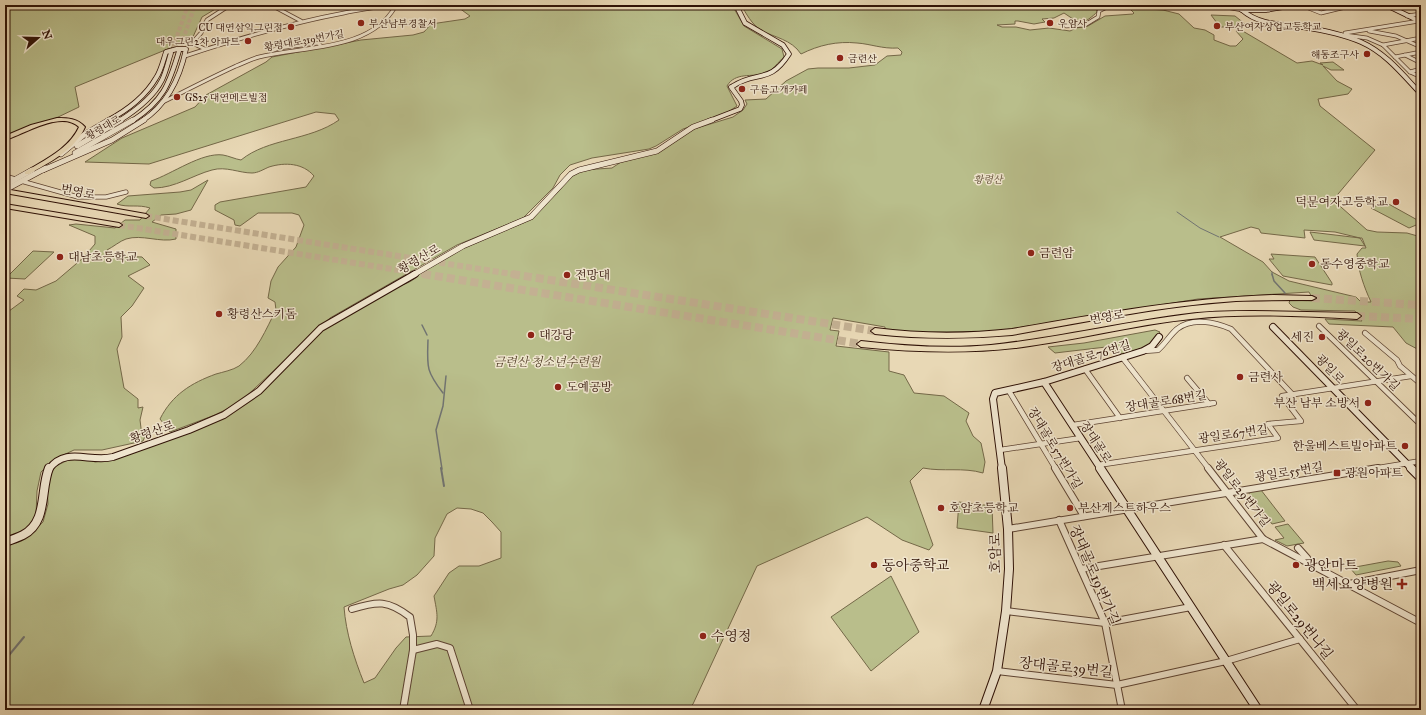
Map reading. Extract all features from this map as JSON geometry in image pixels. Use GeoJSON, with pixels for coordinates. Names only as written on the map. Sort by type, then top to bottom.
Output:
{"type":"FeatureCollection","features":[{"type":"Feature","properties":{"kind":"highway"},"geometry":{"type":"LineString","coordinates":[[5,138],[48,122],[70,120],[81,124],[82,127],[80,133],[72,142],[27,173]]}},
{"type":"Feature","properties":{"kind":"highway","name":"번영로"},"geometry":{"type":"LineString","coordinates":[[5,190],[19,194],[146,216]]}},
{"type":"Feature","properties":{"kind":"highway"},"geometry":{"type":"LineString","coordinates":[[5,206],[119,225]]}},
{"type":"Feature","properties":{"kind":"highway","name":"번영로"},"geometry":{"type":"LineString","coordinates":[[875,331],[937,336],[986,334],[1012,332],[1195,302],[1247,298],[1312,298]]}},
{"type":"Feature","properties":{"kind":"highway","name":"번영로"},"geometry":{"type":"LineString","coordinates":[[861,344],[912,350],[975,350],[1198,316],[1259,314],[1357,316]]}},
{"type":"Feature","properties":{"kind":"street"},"geometry":{"type":"LineString","coordinates":[[205,49],[192,43],[201,33],[207,20],[230,5]]}},
{"type":"Feature","properties":{"kind":"street"},"geometry":{"type":"LineString","coordinates":[[272,5],[300,21]]}},
{"type":"Feature","properties":{"kind":"street","name":"황령산로"},"geometry":{"type":"LineString","coordinates":[[5,542],[27,533],[38,523],[42,511],[46,474],[53,464],[60,459],[74,455],[101,459],[113,457],[189,430],[224,415],[260,391],[322,328],[463,246],[531,217],[571,174],[579,170],[657,151],[680,134],[740,109],[742,105],[741,101],[731,87],[740,82],[768,76],[774,73],[789,54],[783,45],[745,23],[736,5]]}},
{"type":"Feature","properties":{"kind":"street"},"geometry":{"type":"LineString","coordinates":[[1066,26],[1085,24],[1098,17],[1099,11],[1111,5]]}},
{"type":"Feature","properties":{"kind":"street"},"geometry":{"type":"LineString","coordinates":[[1171,5],[1226,7],[1242,10],[1269,10],[1296,5]]}},
{"type":"Feature","properties":{"kind":"street"},"geometry":{"type":"LineString","coordinates":[[1232,5],[1263,23],[1293,26],[1367,38],[1383,45],[1410,72],[1421,77]]}},
{"type":"Feature","properties":{"kind":"street"},"geometry":{"type":"LineString","coordinates":[[1258,5],[1269,10]]}},
{"type":"Feature","properties":{"kind":"street"},"geometry":{"type":"LineString","coordinates":[[1301,5],[1321,13],[1354,5]]}},
{"type":"Feature","properties":{"kind":"street"},"geometry":{"type":"LineString","coordinates":[[1386,5],[1420,22]]}},
{"type":"Feature","properties":{"kind":"street","name":"황령대로319번가길"},"geometry":{"type":"LineString","coordinates":[[165,101],[211,77],[280,48],[318,43],[321,46],[355,39],[381,25],[394,7],[386,6],[338,13],[300,21],[185,56]]}},
{"type":"Feature","properties":{"kind":"street"},"geometry":{"type":"LineString","coordinates":[[1407,16],[1421,14]]}},
{"type":"Feature","properties":{"kind":"street"},"geometry":{"type":"LineString","coordinates":[[1338,34],[1420,22]]}},
{"type":"Feature","properties":{"kind":"street"},"geometry":{"type":"LineString","coordinates":[[1364,30],[1382,32],[1421,46]]}},
{"type":"Feature","properties":{"kind":"street"},"geometry":{"type":"LineString","coordinates":[[1338,34],[1362,42],[1376,50],[1421,92]]}},
{"type":"Feature","properties":{"kind":"street"},"geometry":{"type":"LineString","coordinates":[[1383,45],[1421,38]]}},
{"type":"Feature","properties":{"kind":"street"},"geometry":{"type":"LineString","coordinates":[[43,170],[97,148],[141,121],[165,101],[172,90],[185,56],[186,49],[166,52],[158,77],[147,92],[122,113],[88,132],[60,155]]}},
{"type":"Feature","properties":{"kind":"street","name":"황령대로"},"geometry":{"type":"LineString","coordinates":[[5,190],[129,123],[157,100],[169,83],[179,51]]}},
{"type":"Feature","properties":{"kind":"street"},"geometry":{"type":"LineString","coordinates":[[1395,57],[1421,52]]}},
{"type":"Feature","properties":{"kind":"street","name":"황령대로"},"geometry":{"type":"LineString","coordinates":[[5,185],[98,134],[131,113],[161,82],[171,53]]}},
{"type":"Feature","properties":{"kind":"street"},"geometry":{"type":"LineString","coordinates":[[1405,55],[1421,63]]}},
{"type":"Feature","properties":{"kind":"street"},"geometry":{"type":"LineString","coordinates":[[1410,72],[1421,70]]}},
{"type":"Feature","properties":{"kind":"street"},"geometry":{"type":"LineString","coordinates":[[1415,88],[1421,87]]}},
{"type":"Feature","properties":{"kind":"street"},"geometry":{"type":"LineString","coordinates":[[88,132],[87,135],[98,134]]}},
{"type":"Feature","properties":{"kind":"street"},"geometry":{"type":"LineString","coordinates":[[92,144],[89,148],[97,148]]}},
{"type":"Feature","properties":{"kind":"street"},"geometry":{"type":"LineString","coordinates":[[5,176],[15,179]]}},
{"type":"Feature","properties":{"kind":"street"},"geometry":{"type":"LineString","coordinates":[[21,181],[78,197],[106,197],[126,192]]}},
{"type":"Feature","properties":{"kind":"street","name":"장대골로76번길"},"geometry":{"type":"LineString","coordinates":[[1044,382],[1122,357],[1144,351],[1158,350],[1177,329],[1192,324],[1209,322],[1231,329],[1292,394]]}},
{"type":"Feature","properties":{"kind":"street","name":"광일로20번가길"},"geometry":{"type":"LineString","coordinates":[[1319,326],[1421,424]]}},
{"type":"Feature","properties":{"kind":"street","name":"광일로"},"geometry":{"type":"LineString","coordinates":[[1273,327],[1421,478]]}},
{"type":"Feature","properties":{"kind":"street"},"geometry":{"type":"LineString","coordinates":[[1365,333],[1397,360],[1411,376],[1421,384]]}},
{"type":"Feature","properties":{"kind":"street","name":"장대골로76번길"},"geometry":{"type":"LineString","coordinates":[[1144,351],[1152,346],[1159,337]]}},
{"type":"Feature","properties":{"kind":"street","name":"광일로29번가길"},"geometry":{"type":"LineString","coordinates":[[1122,357],[1263,539],[1421,623]]}},
{"type":"Feature","properties":{"kind":"street","name":"장대골로68번길"},"geometry":{"type":"LineString","coordinates":[[1085,369],[1120,418]]}},
{"type":"Feature","properties":{"kind":"street"},"geometry":{"type":"LineString","coordinates":[[1292,394],[1411,376]]}},
{"type":"Feature","properties":{"kind":"street"},"geometry":{"type":"LineString","coordinates":[[1187,378],[1209,404]]}},
{"type":"Feature","properties":{"kind":"street"},"geometry":{"type":"LineString","coordinates":[[1009,391],[1044,382]]}},
{"type":"Feature","properties":{"kind":"street","name":"장대골로"},"geometry":{"type":"LineString","coordinates":[[1044,382],[1258,710]]}},
{"type":"Feature","properties":{"kind":"street","name":"호암로"},"geometry":{"type":"LineString","coordinates":[[983,710],[997,671],[1006,611],[1009,569],[1008,529],[993,399],[995,393],[1009,391]]}},
{"type":"Feature","properties":{"kind":"street","name":"장대골로57번가길"},"geometry":{"type":"LineString","coordinates":[[1009,391],[1084,516]]}},
{"type":"Feature","properties":{"kind":"street","name":"광일로67번길"},"geometry":{"type":"LineString","coordinates":[[1098,465],[1278,438],[1268,424],[1301,421],[1282,396],[1292,394]]}},
{"type":"Feature","properties":{"kind":"street","name":"장대골로68번길"},"geometry":{"type":"LineString","coordinates":[[1073,426],[1214,403]]}},
{"type":"Feature","properties":{"kind":"street"},"geometry":{"type":"LineString","coordinates":[[1000,450],[1081,438]]}},
{"type":"Feature","properties":{"kind":"street","name":"광일로55번길"},"geometry":{"type":"LineString","coordinates":[[1008,529],[1421,461]]}},
{"type":"Feature","properties":{"kind":"street","name":"장대골로19번가길"},"geometry":{"type":"LineString","coordinates":[[1059,520],[1105,623],[1122,710]]}},
{"type":"Feature","properties":{"kind":"street"},"geometry":{"type":"LineString","coordinates":[[1081,569],[1263,539]]}},
{"type":"Feature","properties":{"kind":"street","name":"광일로29번나길"},"geometry":{"type":"LineString","coordinates":[[1224,545],[1357,710]]}},
{"type":"Feature","properties":{"kind":"street"},"geometry":{"type":"LineString","coordinates":[[1298,548],[1308,558]]}},
{"type":"Feature","properties":{"kind":"street"},"geometry":{"type":"LineString","coordinates":[[1348,584],[1421,570]]}},
{"type":"Feature","properties":{"kind":"street"},"geometry":{"type":"LineString","coordinates":[[352,609],[376,602],[397,606],[410,617],[413,635],[413,650],[403,710]]}},
{"type":"Feature","properties":{"kind":"street"},"geometry":{"type":"LineString","coordinates":[[1006,611],[1105,623],[1191,607]]}},
{"type":"Feature","properties":{"kind":"street"},"geometry":{"type":"LineString","coordinates":[[1226,662],[1300,639]]}},
{"type":"Feature","properties":{"kind":"street"},"geometry":{"type":"LineString","coordinates":[[413,650],[437,644],[450,648],[470,710]]}},
{"type":"Feature","properties":{"kind":"street","name":"장대골로39번길"},"geometry":{"type":"LineString","coordinates":[[997,671],[1118,685],[1226,662]]}},
{"type":"Feature","properties":{"kind":"green space"},"geometry":{"type":"Polygon","coordinates":[[[5,5],[222,5],[202,17],[192,39],[75,87],[79,107],[54,119],[5,137],[5,5]]]}},
{"type":"Feature","properties":{"kind":"green space"},"geometry":{"type":"Polygon","coordinates":[[[455,5],[732,5],[744,26],[782,49],[784,57],[765,74],[739,77],[730,82],[727,86],[737,106],[722,116],[683,129],[649,149],[592,158],[570,165],[560,175],[553,188],[523,218],[457,245],[330,318],[239,403],[215,415],[170,432],[160,419],[170,403],[176,397],[198,381],[239,366],[256,347],[276,310],[275,302],[268,298],[271,281],[278,267],[296,247],[304,225],[299,215],[292,213],[258,213],[240,226],[235,225],[234,220],[215,210],[215,205],[220,202],[306,187],[314,176],[305,168],[281,164],[252,173],[217,169],[205,172],[177,184],[162,187],[154,188],[150,185],[151,181],[206,157],[223,155],[241,160],[263,147],[315,132],[339,120],[335,114],[316,112],[149,164],[85,162],[122,138],[195,107],[206,95],[266,62],[272,57],[361,40],[413,35],[424,32],[431,24],[465,19],[470,16],[455,5]]]}},
{"type":"Feature","properties":{"kind":"green space","name":"황령산"},"geometry":{"type":"Polygon","coordinates":[[[741,5],[1099,5],[1096,7],[1097,12],[1089,19],[1081,23],[1064,13],[1054,18],[1042,19],[1045,22],[1034,24],[1015,21],[1015,24],[997,25],[1002,27],[1016,27],[1030,30],[1049,28],[1070,31],[1076,28],[1088,26],[1105,16],[1133,14],[1134,13],[1130,9],[1131,8],[1163,10],[1179,14],[1194,28],[1205,30],[1214,35],[1214,40],[1230,46],[1236,46],[1243,39],[1236,31],[1241,30],[1297,63],[1312,61],[1323,65],[1320,63],[1333,62],[1344,70],[1331,70],[1323,66],[1337,81],[1352,89],[1348,94],[1318,99],[1320,106],[1375,150],[1333,200],[1367,230],[1377,232],[1407,233],[1421,237],[1421,351],[1406,343],[1393,327],[1329,324],[1325,319],[1362,321],[1355,311],[1301,310],[1293,307],[1289,303],[1290,300],[1314,301],[1309,292],[1198,299],[998,331],[946,334],[885,330],[885,327],[833,318],[830,330],[839,331],[836,346],[889,352],[889,371],[904,375],[914,393],[944,396],[969,413],[966,421],[973,436],[981,443],[985,462],[983,473],[968,470],[938,470],[923,468],[910,481],[933,545],[929,550],[902,540],[867,517],[757,566],[693,704],[687,710],[452,710],[451,708],[423,710],[5,710],[5,544],[27,537],[43,522],[48,504],[47,485],[50,471],[54,467],[70,459],[88,459],[95,462],[108,460],[188,433],[259,394],[323,329],[394,287],[412,280],[421,272],[461,249],[525,222],[555,195],[572,175],[583,170],[612,168],[621,162],[656,152],[694,129],[733,117],[743,110],[747,104],[745,100],[766,99],[786,81],[808,69],[849,68],[875,65],[887,56],[901,55],[902,52],[898,48],[887,48],[857,43],[835,43],[821,46],[801,54],[788,42],[758,28],[752,22],[741,5]],[[1251,227],[1220,237],[1263,262],[1272,272],[1289,281],[1356,297],[1361,302],[1371,302],[1362,278],[1357,254],[1362,248],[1366,248],[1362,238],[1335,232],[1304,230],[1305,238],[1261,233],[1259,229],[1251,227]],[[457,508],[447,514],[435,538],[434,556],[417,575],[403,585],[344,607],[351,645],[364,683],[375,678],[396,648],[406,637],[431,636],[437,621],[434,596],[449,573],[459,566],[479,566],[501,558],[501,532],[483,513],[471,509],[457,508]]]}},
{"type":"Feature","properties":{"kind":"green space"},"geometry":{"type":"Polygon","coordinates":[[[1211,15],[1235,16],[1245,24],[1220,27],[1211,15]]]}},
{"type":"Feature","properties":{"kind":"green space"},"geometry":{"type":"Polygon","coordinates":[[[208,180],[191,210],[176,214],[161,215],[152,222],[176,229],[176,239],[164,240],[138,237],[126,239],[107,250],[119,257],[142,257],[150,265],[128,276],[144,288],[132,306],[121,317],[122,337],[117,349],[124,388],[138,399],[138,408],[143,407],[140,420],[142,436],[146,434],[143,441],[102,450],[74,450],[55,459],[41,472],[37,491],[36,515],[33,525],[20,535],[5,540],[5,314],[24,300],[17,296],[24,289],[36,290],[56,281],[83,258],[95,244],[95,236],[69,225],[76,224],[115,228],[125,220],[140,220],[150,208],[117,204],[128,196],[191,190],[208,180]]]}},
{"type":"Feature","properties":{"kind":"green space"},"geometry":{"type":"Polygon","coordinates":[[[1385,202],[1421,223],[1409,228],[1371,208],[1385,202]]]}},
{"type":"Feature","properties":{"kind":"green space"},"geometry":{"type":"Polygon","coordinates":[[[1310,232],[1360,238],[1365,246],[1314,240],[1310,232]]]}},
{"type":"Feature","properties":{"kind":"green space"},"geometry":{"type":"Polygon","coordinates":[[[33,251],[54,252],[25,279],[6,278],[33,251]]]}},
{"type":"Feature","properties":{"kind":"green space"},"geometry":{"type":"Polygon","coordinates":[[[1271,254],[1315,257],[1332,285],[1283,276],[1269,259],[1274,259],[1271,254]]]}},
{"type":"Feature","properties":{"kind":"green space"},"geometry":{"type":"Polygon","coordinates":[[[1155,330],[1160,332],[1149,346],[1123,354],[1106,347],[1055,353],[1048,347],[1084,343],[1155,330]]]}},
{"type":"Feature","properties":{"kind":"green space"},"geometry":{"type":"Polygon","coordinates":[[[1261,490],[1285,521],[1272,524],[1248,492],[1261,490]]]}},
{"type":"Feature","properties":{"kind":"green space"},"geometry":{"type":"Polygon","coordinates":[[[959,502],[992,506],[993,533],[957,528],[959,502]]]}},
{"type":"Feature","properties":{"kind":"green space"},"geometry":{"type":"Polygon","coordinates":[[[1288,524],[1304,543],[1287,546],[1275,540],[1284,538],[1275,527],[1288,524]]]}},
{"type":"Feature","properties":{"kind":"green space"},"geometry":{"type":"Polygon","coordinates":[[[1388,561],[1398,562],[1401,566],[1356,575],[1350,568],[1388,561]]]}},
{"type":"Feature","properties":{"kind":"green space"},"geometry":{"type":"Polygon","coordinates":[[[891,576],[919,632],[871,671],[831,617],[891,576]]]}},
{"type":"Feature","properties":{"kind":"waterway"},"geometry":{"type":"LineString","coordinates":[[1177,212],[1200,228],[1219,237]]}},
{"type":"Feature","properties":{"kind":"waterway"},"geometry":{"type":"LineString","coordinates":[[1272,274],[1274,281],[1285,293]]}},
{"type":"Feature","properties":{"kind":"waterway"},"geometry":{"type":"LineString","coordinates":[[422,325],[427,335]]}},
{"type":"Feature","properties":{"kind":"waterway"},"geometry":{"type":"LineString","coordinates":[[428,340],[429,368],[433,379],[443,393]]}},
{"type":"Feature","properties":{"kind":"waterway"},"geometry":{"type":"LineString","coordinates":[[442,469],[436,430],[443,406],[446,376]]}},
{"type":"Feature","properties":{"kind":"waterway"},"geometry":{"type":"LineString","coordinates":[[441,468],[444,486]]}},
{"type":"Feature","properties":{"kind":"waterway"},"geometry":{"type":"LineString","coordinates":[[5,660],[24,637]]}},
{"type":"Feature","properties":{"kind":"tunnel"},"geometry":{"type":"LineString","coordinates":[[171,53],[188,5]]}},
{"type":"Feature","properties":{"kind":"tunnel"},"geometry":{"type":"LineString","coordinates":[[179,51],[195,5]]}},
{"type":"Feature","properties":{"kind":"tunnel"},"geometry":{"type":"LineString","coordinates":[[146,216],[518,275]]}},
{"type":"Feature","properties":{"kind":"tunnel"},"geometry":{"type":"LineString","coordinates":[[119,225],[429,275]]}},
{"type":"Feature","properties":{"kind":"tunnel"},"geometry":{"type":"LineString","coordinates":[[423,274],[861,344]]}},
{"type":"Feature","properties":{"kind":"tunnel"},"geometry":{"type":"LineString","coordinates":[[512,274],[875,331]]}},
{"type":"Feature","properties":{"kind":"tunnel"},"geometry":{"type":"LineString","coordinates":[[1312,298],[1421,305]]}},
{"type":"Feature","properties":{"kind":"tunnel"},"geometry":{"type":"LineString","coordinates":[[1357,316],[1421,319]]}},
{"type":"Feature","properties":{"kind":"place","name":"부산남부경찰서"},"geometry":{"type":"Point","coordinates":[361,23]}},
{"type":"Feature","properties":{"kind":"place","name":"우암사"},"geometry":{"type":"Point","coordinates":[1050,23]}},
{"type":"Feature","properties":{"kind":"place","name":"부산여자상업고등학교"},"geometry":{"type":"Point","coordinates":[1217,26]}},
{"type":"Feature","properties":{"kind":"place","name":"CU 대연삼익그린점"},"geometry":{"type":"Point","coordinates":[291,27]}},
{"type":"Feature","properties":{"kind":"place","name":"대우그린2차 아파트"},"geometry":{"type":"Point","coordinates":[248,41]}},
{"type":"Feature","properties":{"kind":"place","name":"해동조구사"},"geometry":{"type":"Point","coordinates":[1367,54]}},
{"type":"Feature","properties":{"kind":"place","name":"금련산"},"geometry":{"type":"Point","coordinates":[840,58]}},
{"type":"Feature","properties":{"kind":"place","name":"구름고개카페"},"geometry":{"type":"Point","coordinates":[742,89]}},
{"type":"Feature","properties":{"kind":"place","name":"GS25 대연메르빌점"},"geometry":{"type":"Point","coordinates":[177,97]}},
{"type":"Feature","properties":{"kind":"place","name":"덕문여자고등학교"},"geometry":{"type":"Point","coordinates":[1396,202]}},
{"type":"Feature","properties":{"kind":"place","name":"금련암"},"geometry":{"type":"Point","coordinates":[1031,253]}},
{"type":"Feature","properties":{"kind":"place","name":"대남초등학교"},"geometry":{"type":"Point","coordinates":[60,257]}},
{"type":"Feature","properties":{"kind":"place","name":"동수영중학교"},"geometry":{"type":"Point","coordinates":[1312,264]}},
{"type":"Feature","properties":{"kind":"place","name":"전망대"},"geometry":{"type":"Point","coordinates":[567,275]}},
{"type":"Feature","properties":{"kind":"place","name":"황령산스키돔"},"geometry":{"type":"Point","coordinates":[219,314]}},
{"type":"Feature","properties":{"kind":"place","name":"대강당"},"geometry":{"type":"Point","coordinates":[531,335]}},
{"type":"Feature","properties":{"kind":"place","name":"세진"},"geometry":{"type":"Point","coordinates":[1322,337]}},
{"type":"Feature","properties":{"kind":"place","name":"금련사"},"geometry":{"type":"Point","coordinates":[1240,377]}},
{"type":"Feature","properties":{"kind":"place","name":"도예공방"},"geometry":{"type":"Point","coordinates":[558,387]}},
{"type":"Feature","properties":{"kind":"place","name":"부산 남부 소방서"},"geometry":{"type":"Point","coordinates":[1368,403]}},
{"type":"Feature","properties":{"kind":"place","name":"한울베스트빌아파트"},"geometry":{"type":"Point","coordinates":[1405,446]}},
{"type":"Feature","properties":{"kind":"place","name":"광원아파트"},"geometry":{"type":"Point","coordinates":[1337,473]}},
{"type":"Feature","properties":{"kind":"place","name":"호암초등학교"},"geometry":{"type":"Point","coordinates":[941,508]}},
{"type":"Feature","properties":{"kind":"place","name":"부산게스트하우스"},"geometry":{"type":"Point","coordinates":[1070,508]}},
{"type":"Feature","properties":{"kind":"place","name":"동아중학교"},"geometry":{"type":"Point","coordinates":[874,565]}},
{"type":"Feature","properties":{"kind":"place","name":"광안마트"},"geometry":{"type":"Point","coordinates":[1296,565]}},
{"type":"Feature","properties":{"kind":"place","name":"백세요양병원"},"geometry":{"type":"Point","coordinates":[1402,584]}},
{"type":"Feature","properties":{"kind":"place","name":"수영정"},"geometry":{"type":"Point","coordinates":[703,636]}},
{"type":"Feature","properties":{"kind":"park label","name":"금련산 청소년수련원"},"geometry":{"type":"Point","coordinates":[547,362]}}]}
